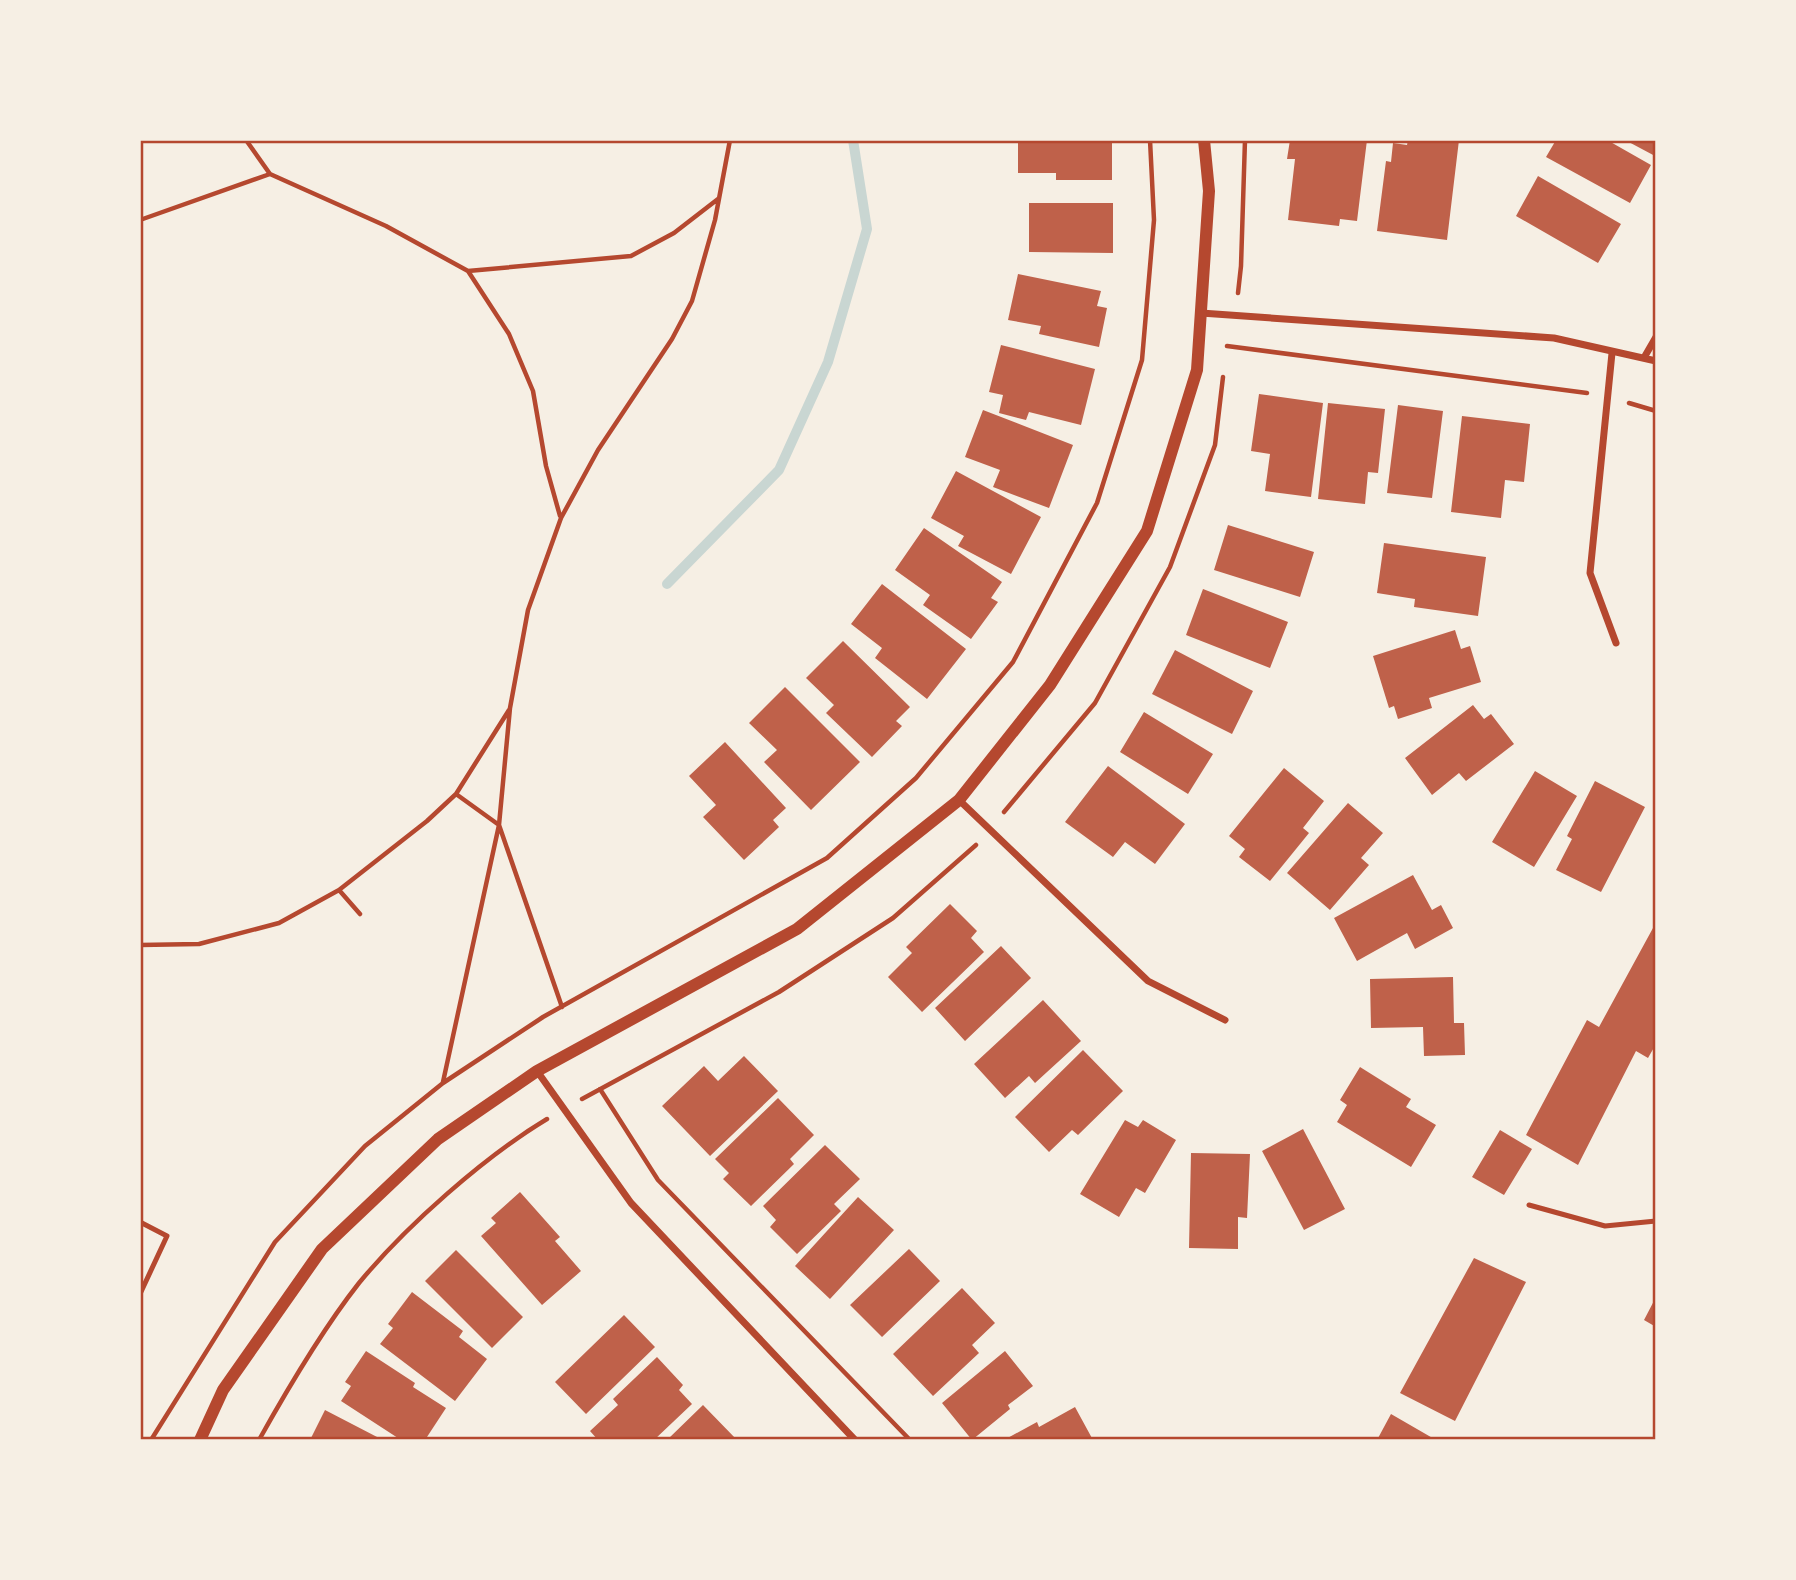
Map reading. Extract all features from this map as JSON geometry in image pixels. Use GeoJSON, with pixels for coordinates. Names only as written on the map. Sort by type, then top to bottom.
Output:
{"type":"FeatureCollection","features":[{"type":"Feature","properties":{"kind":"street"},"geometry":{"type":"LineString","coordinates":[[200,1440],[223,1390],[322,1249],[438,1139],[537,1071],[797,929],[959,800],[1050,685],[1147,531],[1197,370],[1209,191],[1203,140]]}},
{"type":"Feature","properties":{"kind":"street"},"geometry":{"type":"LineString","coordinates":[[1201,313],[1554,338],[1656,360]]}},
{"type":"Feature","properties":{"kind":"street"},"geometry":{"type":"LineString","coordinates":[[1645,356],[1656,337]]}},
{"type":"Feature","properties":{"kind":"street"},"geometry":{"type":"LineString","coordinates":[[1612,352],[1590,573],[1616,643]]}},
{"type":"Feature","properties":{"kind":"street"},"geometry":{"type":"LineString","coordinates":[[959,800],[1148,981],[1225,1020]]}},
{"type":"Feature","properties":{"kind":"street"},"geometry":{"type":"LineString","coordinates":[[537,1071],[631,1203],[855,1440]]}},
{"type":"Feature","properties":{"kind":"lane"},"geometry":{"type":"LineString","coordinates":[[1529,1205],[1605,1226],[1656,1221]]}},
{"type":"Feature","properties":{"kind":"lane"},"geometry":{"type":"LineString","coordinates":[[140,1222],[167,1236],[140,1294]]}},
{"type":"Feature","properties":{"kind":"path"},"geometry":{"type":"LineString","coordinates":[[246,140],[270,174],[386,226],[468,271],[509,334],[533,391],[546,466],[561,518]]}},
{"type":"Feature","properties":{"kind":"path"},"geometry":{"type":"LineString","coordinates":[[443,1083],[499,825],[510,708],[528,610],[561,518],[598,450],[672,339],[692,301],[719,198],[730,140]]}},
{"type":"Feature","properties":{"kind":"path"},"geometry":{"type":"LineString","coordinates":[[151,1440],[275,1242],[365,1146],[443,1083],[562,1007],[827,858],[916,778],[1013,662],[1097,503],[1142,360],[1154,220],[1150,140]]}},
{"type":"Feature","properties":{"kind":"path"},"geometry":{"type":"LineString","coordinates":[[1225,358],[1241,267],[1245,140]]}},
{"type":"Feature","properties":{"kind":"path"},"geometry":{"type":"LineString","coordinates":[[140,220],[270,174]]}},
{"type":"Feature","properties":{"kind":"path"},"geometry":{"type":"LineString","coordinates":[[468,271],[631,256],[674,233],[719,198]]}},
{"type":"Feature","properties":{"kind":"path"},"geometry":{"type":"LineString","coordinates":[[1227,346],[1607,397],[1656,411]]}},
{"type":"Feature","properties":{"kind":"path"},"geometry":{"type":"LineString","coordinates":[[258,1440],[283,1397],[359,1283],[447,1193],[534,1127],[779,992],[893,918],[971,852],[1095,703],[1170,567],[1215,445],[1224,371]]}},
{"type":"Feature","properties":{"kind":"path"},"geometry":{"type":"LineString","coordinates":[[140,945],[199,944],[279,923],[339,890],[427,821],[456,794],[510,708]]}},
{"type":"Feature","properties":{"kind":"path"},"geometry":{"type":"LineString","coordinates":[[456,794],[499,825],[562,1007]]}},
{"type":"Feature","properties":{"kind":"path"},"geometry":{"type":"LineString","coordinates":[[339,890],[360,914]]}},
{"type":"Feature","properties":{"kind":"path"},"geometry":{"type":"LineString","coordinates":[[600,1089],[658,1180],[910,1440]]}},
{"type":"Feature","properties":{"kind":"building"},"geometry":{"type":"Polygon","coordinates":[[[1018,140],[1112,141],[1112,180],[1056,180],[1056,173],[1018,173],[1018,140]]]}},
{"type":"Feature","properties":{"kind":"building"},"geometry":{"type":"Polygon","coordinates":[[[1290,140],[1367,140],[1357,221],[1340,219],[1339,226],[1288,220],[1295,159],[1287,159],[1290,140]]]}},
{"type":"Feature","properties":{"kind":"building"},"geometry":{"type":"Polygon","coordinates":[[[1408,140],[1459,140],[1447,240],[1377,231],[1386,161],[1391,162],[1393,143],[1407,145],[1408,140]]]}},
{"type":"Feature","properties":{"kind":"building"},"geometry":{"type":"Polygon","coordinates":[[[1556,140],[1607,140],[1651,165],[1630,203],[1546,157],[1556,140]]]}},
{"type":"Feature","properties":{"kind":"building"},"geometry":{"type":"Polygon","coordinates":[[[1625,140],[1656,140],[1656,154],[1655,156],[1625,140]]]}},
{"type":"Feature","properties":{"kind":"building"},"geometry":{"type":"Polygon","coordinates":[[[1538,176],[1621,224],[1598,263],[1516,216],[1538,176]]]}},
{"type":"Feature","properties":{"kind":"building"},"geometry":{"type":"Polygon","coordinates":[[[1029,203],[1113,203],[1113,253],[1029,252],[1029,203]]]}},
{"type":"Feature","properties":{"kind":"building"},"geometry":{"type":"Polygon","coordinates":[[[1018,274],[1101,291],[1097,306],[1107,308],[1099,347],[1039,334],[1041,326],[1008,320],[1018,274]]]}},
{"type":"Feature","properties":{"kind":"building"},"geometry":{"type":"Polygon","coordinates":[[[1001,345],[1095,369],[1081,425],[1029,412],[1026,420],[999,413],[1003,395],[989,392],[1001,345]]]}},
{"type":"Feature","properties":{"kind":"building"},"geometry":{"type":"Polygon","coordinates":[[[1259,394],[1323,403],[1311,497],[1265,491],[1270,454],[1251,451],[1259,394]]]}},
{"type":"Feature","properties":{"kind":"building"},"geometry":{"type":"Polygon","coordinates":[[[1328,403],[1385,409],[1378,473],[1368,472],[1365,504],[1318,499],[1328,403]]]}},
{"type":"Feature","properties":{"kind":"building"},"geometry":{"type":"Polygon","coordinates":[[[1398,405],[1443,411],[1432,498],[1387,493],[1398,405]]]}},
{"type":"Feature","properties":{"kind":"building"},"geometry":{"type":"Polygon","coordinates":[[[983,410],[1073,445],[1049,508],[993,487],[1000,470],[965,457],[983,410]]]}},
{"type":"Feature","properties":{"kind":"building"},"geometry":{"type":"Polygon","coordinates":[[[1462,416],[1530,424],[1524,482],[1505,480],[1501,518],[1451,512],[1462,416]]]}},
{"type":"Feature","properties":{"kind":"building"},"geometry":{"type":"Polygon","coordinates":[[[956,471],[1041,517],[1011,574],[958,546],[964,536],[931,518],[956,471]]]}},
{"type":"Feature","properties":{"kind":"building"},"geometry":{"type":"Polygon","coordinates":[[[1228,525],[1314,552],[1300,597],[1214,570],[1228,525]]]}},
{"type":"Feature","properties":{"kind":"building"},"geometry":{"type":"Polygon","coordinates":[[[924,528],[1002,582],[991,598],[998,602],[971,639],[923,605],[930,595],[895,570],[924,528]]]}},
{"type":"Feature","properties":{"kind":"building"},"geometry":{"type":"Polygon","coordinates":[[[1384,543],[1486,557],[1478,616],[1414,607],[1415,599],[1377,593],[1384,543]]]}},
{"type":"Feature","properties":{"kind":"building"},"geometry":{"type":"Polygon","coordinates":[[[882,584],[966,649],[927,699],[875,658],[882,648],[851,624],[882,584]]]}},
{"type":"Feature","properties":{"kind":"building"},"geometry":{"type":"Polygon","coordinates":[[[1203,589],[1288,622],[1270,668],[1186,635],[1203,589]]]}},
{"type":"Feature","properties":{"kind":"building"},"geometry":{"type":"Polygon","coordinates":[[[1455,630],[1461,649],[1470,646],[1481,682],[1429,698],[1432,708],[1398,719],[1394,706],[1389,708],[1373,656],[1455,630]]]}},
{"type":"Feature","properties":{"kind":"building"},"geometry":{"type":"Polygon","coordinates":[[[843,641],[910,707],[896,721],[902,726],[872,757],[826,713],[834,705],[806,678],[843,641]]]}},
{"type":"Feature","properties":{"kind":"building"},"geometry":{"type":"Polygon","coordinates":[[[1175,650],[1253,691],[1232,734],[1152,694],[1175,650]]]}},
{"type":"Feature","properties":{"kind":"building"},"geometry":{"type":"Polygon","coordinates":[[[785,687],[860,762],[811,810],[764,762],[777,750],[749,723],[785,687]]]}},
{"type":"Feature","properties":{"kind":"building"},"geometry":{"type":"Polygon","coordinates":[[[1473,705],[1484,719],[1491,714],[1514,744],[1466,781],[1459,773],[1432,795],[1405,758],[1473,705]]]}},
{"type":"Feature","properties":{"kind":"building"},"geometry":{"type":"Polygon","coordinates":[[[1144,712],[1213,754],[1188,794],[1120,752],[1144,712]]]}},
{"type":"Feature","properties":{"kind":"building"},"geometry":{"type":"Polygon","coordinates":[[[725,742],[786,808],[773,820],[779,827],[744,860],[703,817],[716,805],[689,776],[725,742]]]}},
{"type":"Feature","properties":{"kind":"building"},"geometry":{"type":"Polygon","coordinates":[[[1108,766],[1185,824],[1155,864],[1125,842],[1113,857],[1065,822],[1108,766]]]}},
{"type":"Feature","properties":{"kind":"building"},"geometry":{"type":"Polygon","coordinates":[[[1284,768],[1324,801],[1303,828],[1309,833],[1270,881],[1239,857],[1245,849],[1229,836],[1284,768]]]}},
{"type":"Feature","properties":{"kind":"building"},"geometry":{"type":"Polygon","coordinates":[[[1535,771],[1577,796],[1534,867],[1492,842],[1535,771]]]}},
{"type":"Feature","properties":{"kind":"building"},"geometry":{"type":"Polygon","coordinates":[[[1595,781],[1645,807],[1601,892],[1556,870],[1572,839],[1567,836],[1595,781]]]}},
{"type":"Feature","properties":{"kind":"building"},"geometry":{"type":"Polygon","coordinates":[[[1348,803],[1383,833],[1361,858],[1369,865],[1330,910],[1287,873],[1348,803]]]}},
{"type":"Feature","properties":{"kind":"building"},"geometry":{"type":"Polygon","coordinates":[[[1413,875],[1432,910],[1441,905],[1453,928],[1415,949],[1407,933],[1357,961],[1334,918],[1413,875]]]}},
{"type":"Feature","properties":{"kind":"building"},"geometry":{"type":"Polygon","coordinates":[[[950,904],[977,931],[971,938],[984,952],[922,1012],[888,977],[912,953],[906,947],[950,904]]]}},
{"type":"Feature","properties":{"kind":"building"},"geometry":{"type":"Polygon","coordinates":[[[1653,928],[1656,930],[1656,1044],[1648,1058],[1636,1051],[1578,1165],[1526,1135],[1587,1020],[1599,1027],[1653,928]]]}},
{"type":"Feature","properties":{"kind":"building"},"geometry":{"type":"Polygon","coordinates":[[[1001,946],[1031,978],[965,1041],[935,1008],[1001,946]]]}},
{"type":"Feature","properties":{"kind":"building"},"geometry":{"type":"Polygon","coordinates":[[[1453,977],[1454,1023],[1464,1023],[1465,1055],[1424,1056],[1423,1027],[1371,1028],[1370,979],[1453,977]]]}},
{"type":"Feature","properties":{"kind":"building"},"geometry":{"type":"Polygon","coordinates":[[[1043,1000],[1081,1041],[1035,1083],[1029,1076],[1005,1098],[974,1064],[1043,1000]]]}},
{"type":"Feature","properties":{"kind":"building"},"geometry":{"type":"Polygon","coordinates":[[[1083,1050],[1123,1091],[1078,1135],[1072,1130],[1049,1152],[1015,1117],[1083,1050]]]}},
{"type":"Feature","properties":{"kind":"building"},"geometry":{"type":"Polygon","coordinates":[[[744,1056],[778,1091],[710,1156],[662,1106],[704,1066],[718,1081],[744,1056]]]}},
{"type":"Feature","properties":{"kind":"building"},"geometry":{"type":"Polygon","coordinates":[[[1360,1067],[1411,1099],[1406,1107],[1436,1125],[1411,1167],[1337,1122],[1347,1105],[1340,1100],[1360,1067]]]}},
{"type":"Feature","properties":{"kind":"building"},"geometry":{"type":"Polygon","coordinates":[[[778,1098],[814,1135],[790,1159],[794,1164],[751,1206],[723,1179],[729,1173],[715,1159],[778,1098]]]}},
{"type":"Feature","properties":{"kind":"building"},"geometry":{"type":"Polygon","coordinates":[[[1125,1120],[1138,1127],[1143,1120],[1176,1140],[1145,1193],[1136,1188],[1119,1217],[1080,1194],[1125,1120]]]}},
{"type":"Feature","properties":{"kind":"building"},"geometry":{"type":"Polygon","coordinates":[[[1303,1129],[1345,1209],[1304,1230],[1262,1151],[1303,1129]]]}},
{"type":"Feature","properties":{"kind":"building"},"geometry":{"type":"Polygon","coordinates":[[[1500,1130],[1532,1149],[1504,1195],[1472,1177],[1500,1130]]]}},
{"type":"Feature","properties":{"kind":"building"},"geometry":{"type":"Polygon","coordinates":[[[825,1145],[860,1179],[834,1204],[841,1211],[797,1254],[770,1227],[776,1220],[763,1206],[825,1145]]]}},
{"type":"Feature","properties":{"kind":"building"},"geometry":{"type":"Polygon","coordinates":[[[1191,1153],[1250,1154],[1247,1218],[1238,1217],[1238,1249],[1189,1248],[1191,1153]]]}},
{"type":"Feature","properties":{"kind":"building"},"geometry":{"type":"Polygon","coordinates":[[[520,1192],[560,1237],[555,1241],[581,1271],[542,1305],[481,1236],[496,1223],[491,1218],[520,1192]]]}},
{"type":"Feature","properties":{"kind":"building"},"geometry":{"type":"Polygon","coordinates":[[[858,1197],[894,1230],[830,1299],[795,1266],[858,1197]]]}},
{"type":"Feature","properties":{"kind":"building"},"geometry":{"type":"Polygon","coordinates":[[[909,1249],[940,1281],[882,1337],[850,1305],[909,1249]]]}},
{"type":"Feature","properties":{"kind":"building"},"geometry":{"type":"Polygon","coordinates":[[[456,1250],[523,1317],[492,1348],[425,1281],[456,1250]]]}},
{"type":"Feature","properties":{"kind":"building"},"geometry":{"type":"Polygon","coordinates":[[[1474,1258],[1526,1282],[1455,1421],[1400,1393],[1474,1258]]]}},
{"type":"Feature","properties":{"kind":"building"},"geometry":{"type":"Polygon","coordinates":[[[962,1288],[995,1323],[972,1345],[979,1353],[933,1396],[893,1354],[962,1288]]]}},
{"type":"Feature","properties":{"kind":"building"},"geometry":{"type":"Polygon","coordinates":[[[412,1292],[463,1331],[459,1337],[487,1359],[455,1401],[380,1344],[393,1328],[388,1324],[412,1292]]]}},
{"type":"Feature","properties":{"kind":"building"},"geometry":{"type":"Polygon","coordinates":[[[1656,1297],[1656,1327],[1644,1320],[1656,1297]]]}},
{"type":"Feature","properties":{"kind":"building"},"geometry":{"type":"Polygon","coordinates":[[[624,1315],[655,1347],[586,1414],[555,1382],[624,1315]]]}},
{"type":"Feature","properties":{"kind":"building"},"geometry":{"type":"Polygon","coordinates":[[[366,1351],[415,1383],[413,1387],[446,1408],[425,1440],[401,1440],[341,1401],[351,1386],[345,1382],[366,1351]]]}},
{"type":"Feature","properties":{"kind":"building"},"geometry":{"type":"Polygon","coordinates":[[[1005,1351],[1033,1386],[1008,1405],[1010,1409],[972,1440],[942,1403],[1005,1351]]]}},
{"type":"Feature","properties":{"kind":"building"},"geometry":{"type":"Polygon","coordinates":[[[657,1357],[683,1385],[679,1390],[692,1404],[654,1440],[598,1440],[590,1431],[618,1405],[613,1399],[657,1357]]]}},
{"type":"Feature","properties":{"kind":"building"},"geometry":{"type":"Polygon","coordinates":[[[703,1405],[737,1440],[667,1440],[703,1405]]]}},
{"type":"Feature","properties":{"kind":"building"},"geometry":{"type":"Polygon","coordinates":[[[1075,1407],[1093,1440],[1004,1440],[1037,1422],[1039,1427],[1075,1407]]]}},
{"type":"Feature","properties":{"kind":"building"},"geometry":{"type":"Polygon","coordinates":[[[325,1410],[379,1438],[378,1440],[310,1440],[325,1410]]]}},
{"type":"Feature","properties":{"kind":"building"},"geometry":{"type":"Polygon","coordinates":[[[1391,1414],[1436,1440],[1377,1440],[1391,1414]]]}},
{"type":"Feature","properties":{"kind":"waterway"},"geometry":{"type":"LineString","coordinates":[[667,584],[779,470],[828,362],[867,229],[853,140]]}}]}
